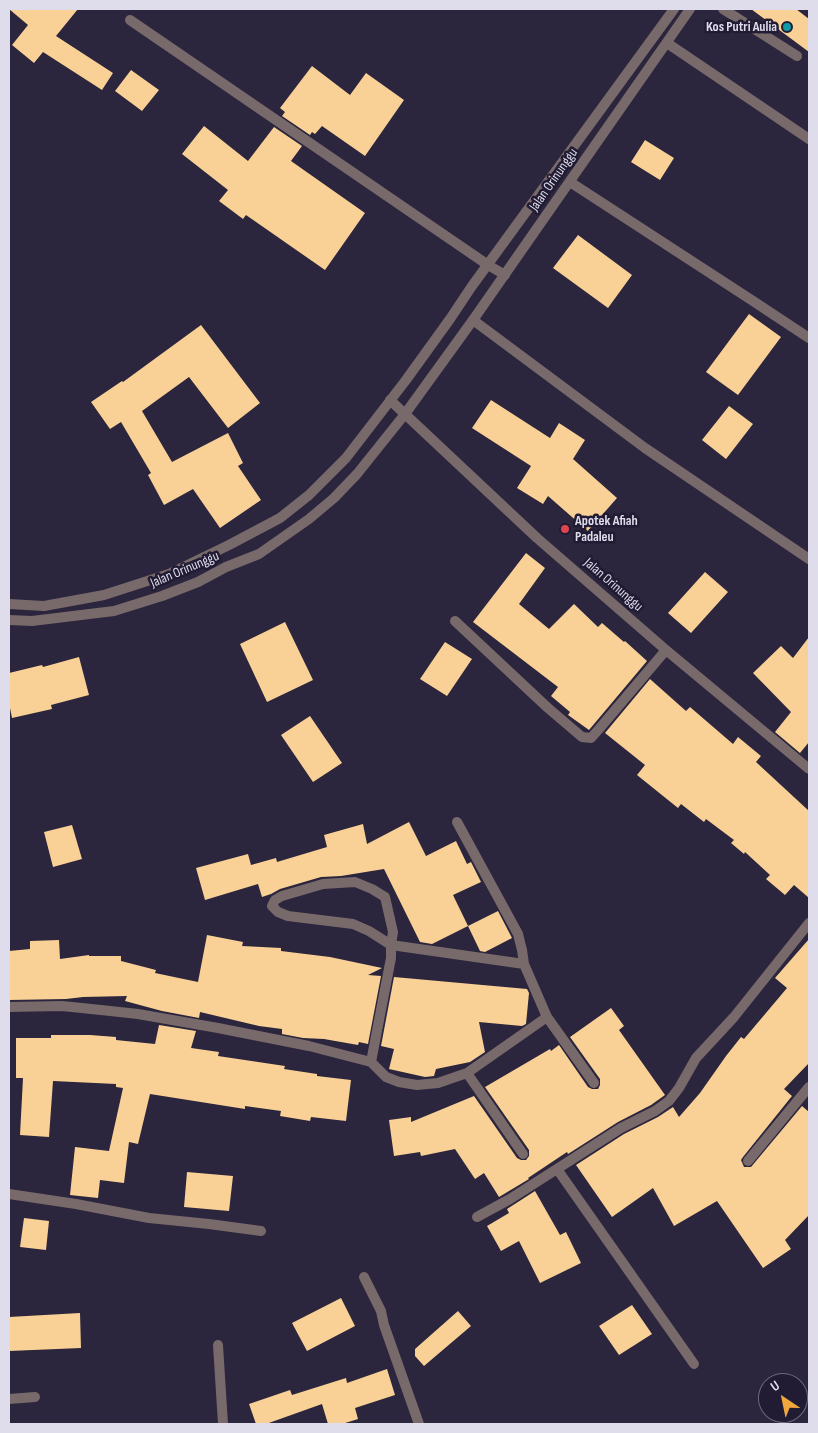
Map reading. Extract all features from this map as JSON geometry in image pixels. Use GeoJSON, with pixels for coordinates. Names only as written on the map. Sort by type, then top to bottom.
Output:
{"type":"FeatureCollection","features":[{"type":"Feature","properties":{"kind":"street","name":"Jalan Orinunggu"},"geometry":{"type":"LineString","coordinates":[[9,604],[44,606],[104,594],[169,574],[280,518],[310,495],[346,458],[445,327],[472,286],[674,9]]}},
{"type":"Feature","properties":{"kind":"street","name":"Jalan Orinunggu"},"geometry":{"type":"LineString","coordinates":[[9,620],[32,621],[114,611],[162,596],[259,554],[309,519],[334,498],[358,474],[405,414],[505,275],[690,9]]}},
{"type":"Feature","properties":{"kind":"street"},"geometry":{"type":"LineString","coordinates":[[723,9],[797,56]]}},
{"type":"Feature","properties":{"kind":"street"},"geometry":{"type":"LineString","coordinates":[[130,20],[488,266],[505,275]]}},
{"type":"Feature","properties":{"kind":"street"},"geometry":{"type":"LineString","coordinates":[[667,44],[809,139]]}},
{"type":"Feature","properties":{"kind":"street"},"geometry":{"type":"LineString","coordinates":[[570,182],[809,338]]}},
{"type":"Feature","properties":{"kind":"street"},"geometry":{"type":"LineString","coordinates":[[473,320],[645,448],[809,558]]}},
{"type":"Feature","properties":{"kind":"street","name":"Jalan Orinunggu"},"geometry":{"type":"LineString","coordinates":[[390,400],[537,538],[666,650],[809,769]]}},
{"type":"Feature","properties":{"kind":"street"},"geometry":{"type":"LineString","coordinates":[[455,621],[548,708],[582,737],[591,738],[666,650]]}},
{"type":"Feature","properties":{"kind":"street"},"geometry":{"type":"LineString","coordinates":[[456,822],[518,934],[524,964],[547,1017],[594,1083]]}},
{"type":"Feature","properties":{"kind":"street"},"geometry":{"type":"LineString","coordinates":[[371,1062],[389,969],[391,945],[392,926],[385,898],[372,889],[355,882],[323,884],[282,896],[275,900],[272,906],[278,912],[288,916],[353,924],[369,931],[391,945],[524,964]]}},
{"type":"Feature","properties":{"kind":"street"},"geometry":{"type":"LineString","coordinates":[[477,1217],[510,1199],[621,1128],[655,1111],[668,1101],[679,1088],[696,1058],[734,1016],[809,923]]}},
{"type":"Feature","properties":{"kind":"street"},"geometry":{"type":"LineString","coordinates":[[9,1007],[62,1006],[138,1014],[218,1028],[310,1046],[371,1062],[386,1077],[399,1082],[417,1085],[438,1083],[467,1073],[547,1017]]}},
{"type":"Feature","properties":{"kind":"street"},"geometry":{"type":"LineString","coordinates":[[467,1073],[523,1154]]}},
{"type":"Feature","properties":{"kind":"street"},"geometry":{"type":"LineString","coordinates":[[748,1161],[809,1086]]}},
{"type":"Feature","properties":{"kind":"street"},"geometry":{"type":"LineString","coordinates":[[557,1168],[694,1364]]}},
{"type":"Feature","properties":{"kind":"street"},"geometry":{"type":"LineString","coordinates":[[9,1194],[76,1204],[148,1218],[261,1231]]}},
{"type":"Feature","properties":{"kind":"street"},"geometry":{"type":"LineString","coordinates":[[364,1277],[381,1310],[384,1325],[419,1424]]}},
{"type":"Feature","properties":{"kind":"street"},"geometry":{"type":"LineString","coordinates":[[218,1345],[223,1424]]}},
{"type":"Feature","properties":{"kind":"street"},"geometry":{"type":"LineString","coordinates":[[9,1398],[35,1397]]}},
{"type":"Feature","properties":{"kind":"building"},"geometry":{"type":"Polygon","coordinates":[[[9,9],[78,9],[56,36],[113,73],[102,90],[43,52],[34,63],[12,45],[28,25],[9,9]]]}},
{"type":"Feature","properties":{"kind":"building","name":"Kos Putri Aulia"},"geometry":{"type":"Polygon","coordinates":[[[751,9],[796,9],[809,19],[809,52],[751,9]]]}},
{"type":"Feature","properties":{"kind":"building"},"geometry":{"type":"Polygon","coordinates":[[[312,66],[350,95],[366,73],[404,100],[365,156],[322,126],[315,134],[312,132],[310,135],[282,116],[285,112],[280,108],[312,66]]]}},
{"type":"Feature","properties":{"kind":"building"},"geometry":{"type":"Polygon","coordinates":[[[131,70],[159,90],[142,111],[115,91],[131,70]]]}},
{"type":"Feature","properties":{"kind":"building"},"geometry":{"type":"Polygon","coordinates":[[[204,126],[248,161],[274,127],[302,146],[291,161],[365,213],[325,270],[246,215],[243,219],[219,201],[228,190],[182,154],[204,126]]]}},
{"type":"Feature","properties":{"kind":"building"},"geometry":{"type":"Polygon","coordinates":[[[645,140],[674,158],[660,180],[631,162],[645,140]]]}},
{"type":"Feature","properties":{"kind":"building"},"geometry":{"type":"Polygon","coordinates":[[[578,235],[632,275],[608,308],[553,268],[578,235]]]}},
{"type":"Feature","properties":{"kind":"building"},"geometry":{"type":"Polygon","coordinates":[[[749,314],[781,337],[738,395],[706,372],[749,314]]]}},
{"type":"Feature","properties":{"kind":"building"},"geometry":{"type":"Polygon","coordinates":[[[201,325],[260,403],[228,428],[189,377],[142,411],[172,462],[228,433],[243,463],[238,466],[261,500],[220,528],[193,489],[164,505],[148,475],[151,473],[121,422],[110,429],[91,402],[123,382],[201,325]]]}},
{"type":"Feature","properties":{"kind":"building"},"geometry":{"type":"Polygon","coordinates":[[[491,400],[550,438],[559,423],[585,440],[573,459],[617,498],[588,531],[548,496],[543,504],[517,488],[531,466],[472,428],[491,400]]]}},
{"type":"Feature","properties":{"kind":"building"},"geometry":{"type":"Polygon","coordinates":[[[729,406],[753,424],[726,459],[702,440],[729,406]]]}},
{"type":"Feature","properties":{"kind":"building"},"geometry":{"type":"Polygon","coordinates":[[[526,553],[545,568],[519,604],[549,629],[574,604],[598,627],[602,623],[647,661],[589,730],[568,715],[570,712],[551,696],[558,687],[473,622],[526,553]]]}},
{"type":"Feature","properties":{"kind":"building"},"geometry":{"type":"Polygon","coordinates":[[[705,572],[728,592],[691,633],[668,613],[705,572]]]}},
{"type":"Feature","properties":{"kind":"building"},"geometry":{"type":"Polygon","coordinates":[[[285,622],[313,680],[267,702],[240,644],[285,622]]]}},
{"type":"Feature","properties":{"kind":"building"},"geometry":{"type":"Polygon","coordinates":[[[809,637],[809,742],[800,753],[775,732],[791,712],[753,673],[781,646],[793,658],[809,637]]]}},
{"type":"Feature","properties":{"kind":"building"},"geometry":{"type":"Polygon","coordinates":[[[445,642],[472,659],[447,696],[420,679],[445,642]]]}},
{"type":"Feature","properties":{"kind":"building"},"geometry":{"type":"Polygon","coordinates":[[[79,657],[89,695],[51,705],[52,709],[12,718],[9,703],[9,673],[42,665],[43,667],[79,657]]]}},
{"type":"Feature","properties":{"kind":"building"},"geometry":{"type":"Polygon","coordinates":[[[650,679],[686,711],[690,707],[733,744],[738,737],[761,756],[756,762],[809,811],[809,898],[794,885],[785,895],[766,879],[770,875],[745,852],[744,854],[731,843],[734,840],[706,819],[704,822],[681,804],[678,808],[637,775],[645,765],[605,733],[650,679]]]}},
{"type":"Feature","properties":{"kind":"building"},"geometry":{"type":"Polygon","coordinates":[[[310,716],[342,763],[313,782],[281,735],[310,716]]]}},
{"type":"Feature","properties":{"kind":"building"},"geometry":{"type":"Polygon","coordinates":[[[409,822],[426,856],[456,841],[467,864],[471,862],[481,882],[453,895],[468,926],[432,944],[420,942],[384,869],[341,876],[321,877],[280,889],[262,897],[258,884],[205,900],[196,868],[248,854],[251,865],[276,858],[277,862],[327,847],[324,835],[363,824],[367,844],[409,822]]]}},
{"type":"Feature","properties":{"kind":"building"},"geometry":{"type":"Polygon","coordinates":[[[72,825],[82,859],[53,867],[44,832],[72,825]]]}},
{"type":"Feature","properties":{"kind":"building"},"geometry":{"type":"Polygon","coordinates":[[[498,911],[512,938],[485,952],[480,951],[468,926],[498,911]]]}},
{"type":"Feature","properties":{"kind":"building"},"geometry":{"type":"Polygon","coordinates":[[[207,935],[243,942],[242,946],[281,948],[281,951],[330,957],[382,968],[368,975],[381,976],[368,1044],[359,1042],[358,1045],[282,1034],[282,1029],[259,1026],[200,1012],[199,1018],[162,1011],[125,1001],[127,996],[9,1000],[9,951],[30,949],[30,941],[59,940],[60,959],[89,955],[121,956],[121,961],[156,970],[155,973],[198,982],[207,935]]]}},
{"type":"Feature","properties":{"kind":"building"},"geometry":{"type":"Polygon","coordinates":[[[809,939],[809,1063],[784,1089],[792,1096],[741,1160],[744,1167],[751,1167],[802,1106],[809,1112],[809,1215],[785,1240],[791,1249],[763,1268],[717,1201],[674,1226],[653,1188],[612,1217],[576,1165],[624,1134],[658,1117],[673,1107],[679,1117],[700,1093],[741,1037],[744,1039],[787,988],[775,978],[809,939]]]}},
{"type":"Feature","properties":{"kind":"building"},"geometry":{"type":"Polygon","coordinates":[[[394,977],[527,989],[529,993],[526,1024],[522,1026],[479,1022],[485,1052],[470,1062],[436,1069],[434,1076],[425,1077],[389,1069],[394,1049],[381,1046],[394,977]]]}},
{"type":"Feature","properties":{"kind":"building"},"geometry":{"type":"Polygon","coordinates":[[[611,1008],[624,1026],[619,1030],[665,1095],[651,1105],[618,1122],[568,1154],[567,1152],[529,1179],[499,1197],[484,1173],[475,1179],[455,1149],[421,1156],[420,1152],[394,1156],[389,1120],[411,1117],[411,1122],[474,1096],[517,1158],[526,1160],[529,1156],[529,1150],[485,1087],[559,1045],[588,1087],[598,1089],[600,1079],[570,1037],[611,1008]]]}},
{"type":"Feature","properties":{"kind":"building"},"geometry":{"type":"Polygon","coordinates":[[[159,1025],[196,1031],[191,1048],[219,1052],[218,1056],[285,1066],[284,1069],[317,1074],[317,1076],[351,1080],[346,1121],[311,1117],[310,1121],[280,1116],[281,1111],[245,1106],[245,1109],[150,1094],[138,1144],[129,1142],[124,1183],[100,1180],[98,1198],[70,1195],[75,1147],[109,1151],[123,1088],[116,1087],[116,1084],[53,1081],[49,1137],[20,1135],[23,1078],[16,1078],[16,1038],[51,1038],[51,1035],[90,1035],[116,1037],[116,1040],[155,1044],[159,1025]]]}},
{"type":"Feature","properties":{"kind":"building"},"geometry":{"type":"Polygon","coordinates":[[[187,1172],[233,1176],[229,1211],[184,1207],[187,1172]]]}},
{"type":"Feature","properties":{"kind":"building"},"geometry":{"type":"Polygon","coordinates":[[[535,1191],[560,1235],[566,1232],[581,1263],[540,1283],[519,1241],[501,1251],[487,1226],[509,1213],[507,1209],[535,1191]]]}},
{"type":"Feature","properties":{"kind":"building"},"geometry":{"type":"Polygon","coordinates":[[[24,1218],[49,1221],[46,1250],[20,1247],[24,1218]]]}},
{"type":"Feature","properties":{"kind":"building"},"geometry":{"type":"Polygon","coordinates":[[[341,1298],[355,1326],[307,1351],[292,1323],[341,1298]]]}},
{"type":"Feature","properties":{"kind":"building"},"geometry":{"type":"Polygon","coordinates":[[[632,1305],[652,1334],[619,1355],[599,1326],[632,1305]]]}},
{"type":"Feature","properties":{"kind":"building"},"geometry":{"type":"Polygon","coordinates":[[[458,1311],[471,1326],[424,1366],[415,1356],[415,1349],[458,1311]]]}},
{"type":"Feature","properties":{"kind":"building"},"geometry":{"type":"Polygon","coordinates":[[[80,1313],[81,1348],[9,1351],[9,1317],[80,1313]]]}},
{"type":"Feature","properties":{"kind":"building"},"geometry":{"type":"Polygon","coordinates":[[[387,1369],[395,1395],[355,1408],[358,1419],[342,1424],[328,1424],[322,1404],[266,1424],[256,1424],[249,1404],[290,1390],[292,1395],[346,1378],[347,1383],[387,1369]]]}},
{"type":"Feature","properties":{"kind":"place","name":"Kos Putri Aulia"},"geometry":{"type":"Point","coordinates":[787,27]}},
{"type":"Feature","properties":{"kind":"place","name":"Apotek Afiah Padaleu"},"geometry":{"type":"Point","coordinates":[565,529]}}]}
